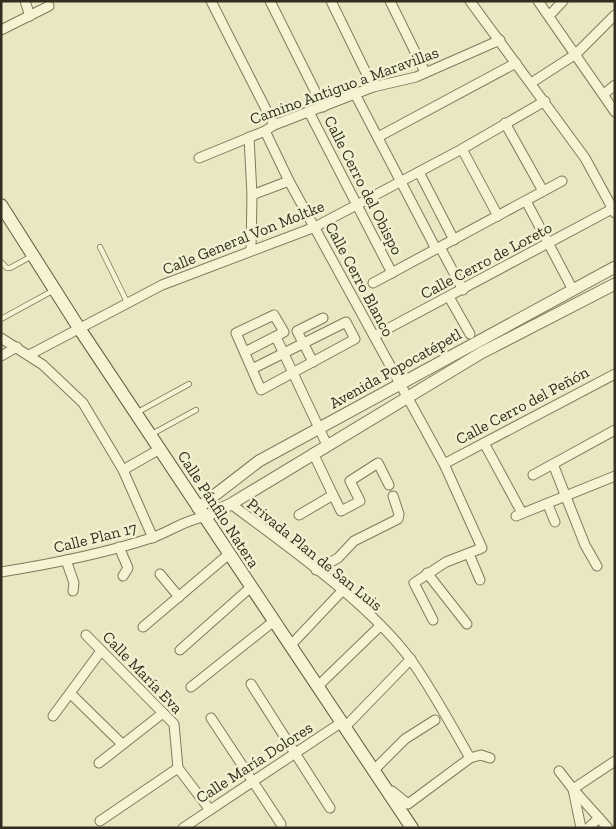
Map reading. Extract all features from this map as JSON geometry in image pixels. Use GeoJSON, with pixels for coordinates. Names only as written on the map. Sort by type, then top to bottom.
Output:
{"type":"FeatureCollection","features":[{"type":"Feature","properties":{"kind":"main road","name":"Calle Pánfilo Natera"},"geometry":{"type":"LineString","coordinates":[[1,206],[79,328],[137,412],[198,515],[229,554],[407,820]]}},
{"type":"Feature","properties":{"kind":"street"},"geometry":{"type":"LineString","coordinates":[[25,1],[30,16]]}},
{"type":"Feature","properties":{"kind":"street"},"geometry":{"type":"LineString","coordinates":[[211,1],[274,125]]}},
{"type":"Feature","properties":{"kind":"street","name":"Calle Cerro del Obispo"},"geometry":{"type":"LineString","coordinates":[[270,1],[323,107]]}},
{"type":"Feature","properties":{"kind":"street"},"geometry":{"type":"LineString","coordinates":[[331,1],[373,87]]}},
{"type":"Feature","properties":{"kind":"street"},"geometry":{"type":"LineString","coordinates":[[390,1],[426,72]]}},
{"type":"Feature","properties":{"kind":"street"},"geometry":{"type":"LineString","coordinates":[[470,1],[585,158],[614,212]]}},
{"type":"Feature","properties":{"kind":"street"},"geometry":{"type":"LineString","coordinates":[[538,1],[615,112]]}},
{"type":"Feature","properties":{"kind":"street"},"geometry":{"type":"LineString","coordinates":[[549,16],[563,1]]}},
{"type":"Feature","properties":{"kind":"street"},"geometry":{"type":"LineString","coordinates":[[1,30],[49,6]]}},
{"type":"Feature","properties":{"kind":"street"},"geometry":{"type":"LineString","coordinates":[[531,83],[576,54],[615,15]]}},
{"type":"Feature","properties":{"kind":"street","name":"Camino Antiguo a Maravillas"},"geometry":{"type":"LineString","coordinates":[[198,158],[265,131],[274,125],[373,87],[426,72],[500,40]]}},
{"type":"Feature","properties":{"kind":"street"},"geometry":{"type":"LineString","coordinates":[[378,137],[516,63]]}},
{"type":"Feature","properties":{"kind":"street"},"geometry":{"type":"LineString","coordinates":[[604,94],[615,85]]}},
{"type":"Feature","properties":{"kind":"street"},"geometry":{"type":"LineString","coordinates":[[355,94],[400,182],[463,290]]}},
{"type":"Feature","properties":{"kind":"street","name":"Calle General Von Moltke"},"geometry":{"type":"LineString","coordinates":[[29,355],[162,285],[315,227],[462,149],[545,101]]}},
{"type":"Feature","properties":{"kind":"street","name":"Calle Cerro del Obispo"},"geometry":{"type":"LineString","coordinates":[[309,112],[392,273]]}},
{"type":"Feature","properties":{"kind":"street"},"geometry":{"type":"LineString","coordinates":[[504,123],[543,192]]}},
{"type":"Feature","properties":{"kind":"street","name":"Calle Cerro Blanco"},"geometry":{"type":"LineString","coordinates":[[265,131],[289,181],[399,385],[444,464],[482,548],[469,554]]}},
{"type":"Feature","properties":{"kind":"street"},"geometry":{"type":"LineString","coordinates":[[249,137],[252,195],[251,250]]}},
{"type":"Feature","properties":{"kind":"street"},"geometry":{"type":"LineString","coordinates":[[462,149],[498,216]]}},
{"type":"Feature","properties":{"kind":"street"},"geometry":{"type":"LineString","coordinates":[[419,172],[454,240]]}},
{"type":"Feature","properties":{"kind":"street"},"geometry":{"type":"LineString","coordinates":[[252,195],[289,181]]}},
{"type":"Feature","properties":{"kind":"street"},"geometry":{"type":"LineString","coordinates":[[373,283],[562,181]]}},
{"type":"Feature","properties":{"kind":"street"},"geometry":{"type":"LineString","coordinates":[[526,201],[573,290]]}},
{"type":"Feature","properties":{"kind":"street","name":"Calle Cerro de Loreto"},"geometry":{"type":"LineString","coordinates":[[374,336],[449,298],[548,243],[614,212]]}},
{"type":"Feature","properties":{"kind":"street","name":"Avenida Popocatépetl"},"geometry":{"type":"LineString","coordinates":[[198,515],[213,498],[259,461],[615,267]]}},
{"type":"Feature","properties":{"kind":"street","name":"Avenida Popocatépetl"},"geometry":{"type":"LineString","coordinates":[[198,515],[225,507],[481,353],[615,284]]}},
{"type":"Feature","properties":{"kind":"street"},"geometry":{"type":"LineString","coordinates":[[449,298],[470,334]]}},
{"type":"Feature","properties":{"kind":"street"},"geometry":{"type":"LineString","coordinates":[[252,369],[284,354],[346,322],[355,339],[294,373],[261,390],[236,333],[274,315],[284,354],[294,373],[327,445]]}},
{"type":"Feature","properties":{"kind":"street"},"geometry":{"type":"LineString","coordinates":[[526,315],[532,326]]}},
{"type":"Feature","properties":{"kind":"street"},"geometry":{"type":"LineString","coordinates":[[313,362],[297,331],[322,318]]}},
{"type":"Feature","properties":{"kind":"street"},"geometry":{"type":"LineString","coordinates":[[245,352],[280,335]]}},
{"type":"Feature","properties":{"kind":"street"},"geometry":{"type":"LineString","coordinates":[[1,338],[29,355],[83,403],[123,470],[153,538]]}},
{"type":"Feature","properties":{"kind":"street"},"geometry":{"type":"LineString","coordinates":[[1,356],[17,347]]}},
{"type":"Feature","properties":{"kind":"street","name":"Calle Cerro del Peñón"},"geometry":{"type":"LineString","coordinates":[[444,464],[615,374]]}},
{"type":"Feature","properties":{"kind":"street"},"geometry":{"type":"LineString","coordinates":[[533,475],[615,430]]}},
{"type":"Feature","properties":{"kind":"street"},"geometry":{"type":"LineString","coordinates":[[484,443],[519,515],[548,505],[615,476]]}},
{"type":"Feature","properties":{"kind":"street"},"geometry":{"type":"LineString","coordinates":[[123,470],[160,449]]}},
{"type":"Feature","properties":{"kind":"street"},"geometry":{"type":"LineString","coordinates":[[313,453],[341,511],[360,502],[350,481],[378,463],[389,485]]}},
{"type":"Feature","properties":{"kind":"street"},"geometry":{"type":"LineString","coordinates":[[553,464],[585,545],[598,566]]}},
{"type":"Feature","properties":{"kind":"street"},"geometry":{"type":"LineString","coordinates":[[299,515],[333,495]]}},
{"type":"Feature","properties":{"kind":"street"},"geometry":{"type":"LineString","coordinates":[[316,570],[338,558],[354,541],[398,519],[399,514],[393,496]]}},
{"type":"Feature","properties":{"kind":"street"},"geometry":{"type":"LineString","coordinates":[[213,498],[225,507]]}},
{"type":"Feature","properties":{"kind":"street"},"geometry":{"type":"LineString","coordinates":[[548,505],[554,522]]}},
{"type":"Feature","properties":{"kind":"street","name":"Privada Plan de San Luis"},"geometry":{"type":"LineString","coordinates":[[225,507],[316,570],[380,626],[410,659],[470,758]]}},
{"type":"Feature","properties":{"kind":"street","name":"Calle Plan 17"},"geometry":{"type":"LineString","coordinates":[[1,572],[66,560],[153,538],[198,515]]}},
{"type":"Feature","properties":{"kind":"street"},"geometry":{"type":"LineString","coordinates":[[119,547],[128,568],[122,576]]}},
{"type":"Feature","properties":{"kind":"street"},"geometry":{"type":"LineString","coordinates":[[144,628],[229,554]]}},
{"type":"Feature","properties":{"kind":"street"},"geometry":{"type":"LineString","coordinates":[[432,620],[414,583],[446,562],[469,554],[480,580]]}},
{"type":"Feature","properties":{"kind":"street"},"geometry":{"type":"LineString","coordinates":[[66,560],[74,582],[73,591]]}},
{"type":"Feature","properties":{"kind":"street"},"geometry":{"type":"LineString","coordinates":[[427,573],[468,624]]}},
{"type":"Feature","properties":{"kind":"street"},"geometry":{"type":"LineString","coordinates":[[160,574],[179,597]]}},
{"type":"Feature","properties":{"kind":"street"},"geometry":{"type":"LineString","coordinates":[[180,650],[251,587]]}},
{"type":"Feature","properties":{"kind":"street"},"geometry":{"type":"LineString","coordinates":[[290,646],[342,591]]}},
{"type":"Feature","properties":{"kind":"street"},"geometry":{"type":"LineString","coordinates":[[191,687],[274,621]]}},
{"type":"Feature","properties":{"kind":"street"},"geometry":{"type":"LineString","coordinates":[[318,686],[380,626]]}},
{"type":"Feature","properties":{"kind":"street","name":"Calle María Eva"},"geometry":{"type":"LineString","coordinates":[[86,635],[174,724],[178,768]]}},
{"type":"Feature","properties":{"kind":"street"},"geometry":{"type":"LineString","coordinates":[[54,716],[101,651]]}},
{"type":"Feature","properties":{"kind":"street","name":"Calle María Dolores"},"geometry":{"type":"LineString","coordinates":[[183,828],[251,781],[343,724],[410,659]]}},
{"type":"Feature","properties":{"kind":"street"},"geometry":{"type":"LineString","coordinates":[[251,684],[330,808]]}},
{"type":"Feature","properties":{"kind":"street"},"geometry":{"type":"LineString","coordinates":[[71,694],[122,744]]}},
{"type":"Feature","properties":{"kind":"street"},"geometry":{"type":"LineString","coordinates":[[99,763],[163,713]]}},
{"type":"Feature","properties":{"kind":"street"},"geometry":{"type":"LineString","coordinates":[[211,718],[281,824]]}},
{"type":"Feature","properties":{"kind":"street"},"geometry":{"type":"LineString","coordinates":[[374,770],[405,739],[435,720]]}},
{"type":"Feature","properties":{"kind":"street"},"geometry":{"type":"LineString","coordinates":[[386,790],[394,791],[405,804],[414,801],[470,758],[481,755],[490,758]]}},
{"type":"Feature","properties":{"kind":"street"},"geometry":{"type":"LineString","coordinates":[[573,789],[615,761]]}},
{"type":"Feature","properties":{"kind":"street"},"geometry":{"type":"LineString","coordinates":[[100,822],[178,768],[210,810]]}},
{"type":"Feature","properties":{"kind":"street"},"geometry":{"type":"LineString","coordinates":[[560,771],[573,789],[608,828],[615,822]]}},
{"type":"Feature","properties":{"kind":"street"},"geometry":{"type":"LineString","coordinates":[[573,789],[581,828]]}},
{"type":"Feature","properties":{"kind":"street"},"geometry":{"type":"LineString","coordinates":[[407,820],[414,801]]}},
{"type":"Feature","properties":{"kind":"street"},"geometry":{"type":"LineString","coordinates":[[588,828],[599,818]]}},
{"type":"Feature","properties":{"kind":"lane"},"geometry":{"type":"LineString","coordinates":[[100,247],[127,302]]}},
{"type":"Feature","properties":{"kind":"lane"},"geometry":{"type":"LineString","coordinates":[[1,262],[7,268],[10,268],[33,256]]}},
{"type":"Feature","properties":{"kind":"lane"},"geometry":{"type":"LineString","coordinates":[[1,319],[55,289]]}},
{"type":"Feature","properties":{"kind":"lane"},"geometry":{"type":"LineString","coordinates":[[137,412],[189,384]]}},
{"type":"Feature","properties":{"kind":"lane"},"geometry":{"type":"LineString","coordinates":[[151,435],[196,410]]}}]}
